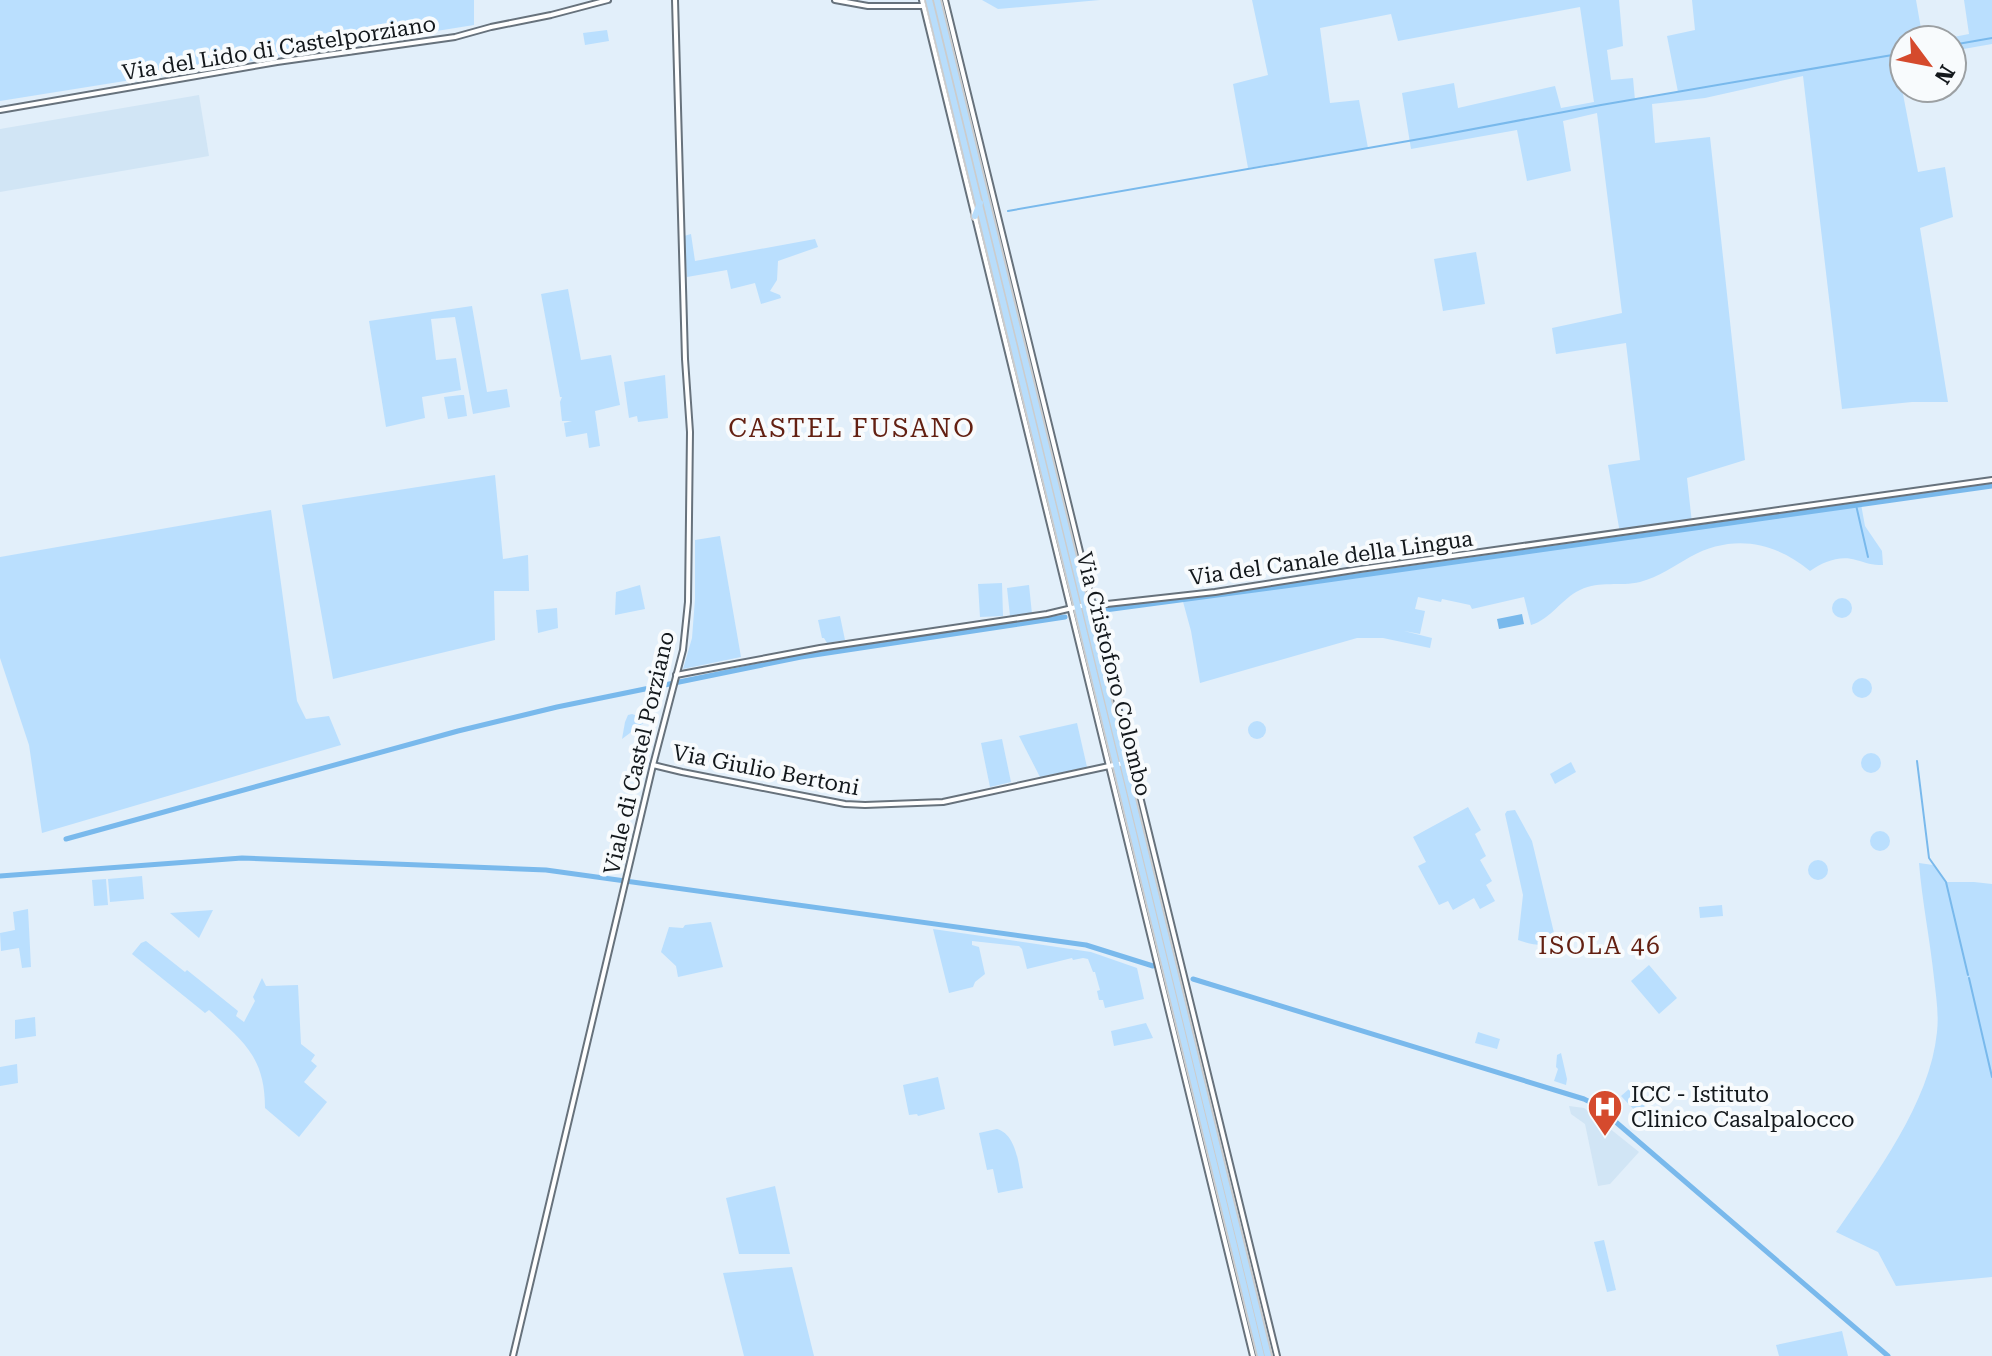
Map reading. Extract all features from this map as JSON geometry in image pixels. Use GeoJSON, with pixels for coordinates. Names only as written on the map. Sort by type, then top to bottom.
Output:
{"type":"FeatureCollection","features":[{"type":"Feature","properties":{"kind":"main road","name":"Via Cristoforo Colombo"},"geometry":{"type":"LineString","coordinates":[[926,3],[980,203],[1054,505],[1111,712],[1261,1356]]}},
{"type":"Feature","properties":{"kind":"main road","name":"Via Cristoforo Colombo"},"geometry":{"type":"LineString","coordinates":[[938,3],[1082,606],[1268,1356]]}},
{"type":"Feature","properties":{"kind":"main road"},"geometry":{"type":"LineString","coordinates":[[975,216],[980,203]]}},
{"type":"Feature","properties":{"kind":"main road"},"geometry":{"type":"LineString","coordinates":[[1048,515],[1054,505]]}},
{"type":"Feature","properties":{"kind":"street","name":"Via del Lido di Castelporziano"},"geometry":{"type":"LineString","coordinates":[[0,110],[277,62],[455,37],[608,0]]}},
{"type":"Feature","properties":{"kind":"street","name":"Viale di Castel Porziano"},"geometry":{"type":"LineString","coordinates":[[513,1356],[683,650],[688,602],[690,432],[675,0]]}},
{"type":"Feature","properties":{"kind":"street"},"geometry":{"type":"LineString","coordinates":[[835,0],[868,6],[938,3],[948,11]]}},
{"type":"Feature","properties":{"kind":"street","name":"Via Cristoforo Colombo"},"geometry":{"type":"LineString","coordinates":[[945,0],[1082,606],[1109,766],[1253,1356]]}},
{"type":"Feature","properties":{"kind":"street","name":"Via Cristoforo Colombo"},"geometry":{"type":"LineString","coordinates":[[926,3],[1048,515],[1118,701],[1277,1356]]}},
{"type":"Feature","properties":{"kind":"street","name":"Via del Canale della Lingua"},"geometry":{"type":"LineString","coordinates":[[675,677],[820,648],[1082,606],[1215,592],[1992,480]]}},
{"type":"Feature","properties":{"kind":"street"},"geometry":{"type":"LineString","coordinates":[[1111,712],[1118,701]]}},
{"type":"Feature","properties":{"kind":"street"},"geometry":{"type":"LineString","coordinates":[[1121,764],[1131,758]]}},
{"type":"Feature","properties":{"kind":"street","name":"Via Giulio Bertoni"},"geometry":{"type":"LineString","coordinates":[[653,765],[857,805],[943,802],[1121,764]]}},
{"type":"Feature","properties":{"kind":"shaded area"},"geometry":{"type":"Polygon","coordinates":[[[0,0],[474,0],[474,25],[0,101],[0,0]]]}},
{"type":"Feature","properties":{"kind":"shaded area"},"geometry":{"type":"Polygon","coordinates":[[[982,0],[1100,0],[998,9],[982,0]]]}},
{"type":"Feature","properties":{"kind":"shaded area"},"geometry":{"type":"Polygon","coordinates":[[[1252,0],[1619,0],[1623,46],[1607,50],[1611,80],[1633,78],[1635,100],[1678,92],[1667,36],[1695,30],[1692,0],[1916,0],[1920,24],[1888,24],[1888,104],[1905,104],[1918,172],[1945,167],[1953,217],[1920,228],[1948,402],[1842,409],[1803,76],[1705,98],[1652,104],[1655,143],[1710,137],[1745,460],[1687,478],[1692,523],[1620,533],[1608,465],[1640,460],[1626,343],[1556,354],[1552,328],[1622,313],[1597,113],[1563,121],[1571,171],[1527,181],[1517,130],[1411,149],[1402,93],[1454,83],[1458,108],[1555,86],[1561,108],[1594,102],[1580,7],[1398,41],[1391,14],[1320,28],[1330,103],[1359,100],[1368,148],[1248,168],[1233,84],[1268,75],[1252,0]]]}},
{"type":"Feature","properties":{"kind":"shaded area"},"geometry":{"type":"Polygon","coordinates":[[[1964,0],[1992,0],[1992,44],[1968,48],[1964,0]]]}},
{"type":"Feature","properties":{"kind":"shaded area"},"geometry":{"type":"Polygon","coordinates":[[[607,30],[609,41],[585,45],[583,33],[607,30]]]}},
{"type":"Feature","properties":{"kind":"shaded area"},"geometry":{"type":"Polygon","coordinates":[[[199,95],[209,156],[0,192],[0,129],[199,95]]]}},
{"type":"Feature","properties":{"kind":"shaded area"},"geometry":{"type":"Polygon","coordinates":[[[691,234],[695,261],[815,239],[818,247],[778,261],[777,280],[770,291],[781,298],[761,304],[755,283],[731,289],[727,270],[687,277],[684,236],[691,234]]]}},
{"type":"Feature","properties":{"kind":"shaded area"},"geometry":{"type":"Polygon","coordinates":[[[1476,252],[1485,304],[1443,311],[1434,259],[1476,252]]]}},
{"type":"Feature","properties":{"kind":"shaded area"},"geometry":{"type":"Polygon","coordinates":[[[568,289],[581,360],[611,355],[620,405],[595,411],[600,446],[589,448],[587,433],[566,437],[564,423],[572,421],[562,421],[562,397],[541,294],[568,289]]]}},
{"type":"Feature","properties":{"kind":"shaded area"},"geometry":{"type":"Polygon","coordinates":[[[472,306],[487,392],[507,389],[510,407],[473,414],[455,317],[431,319],[436,360],[456,358],[461,390],[422,397],[425,418],[386,427],[369,321],[472,306]]]}},
{"type":"Feature","properties":{"kind":"shaded area"},"geometry":{"type":"Polygon","coordinates":[[[665,375],[668,418],[638,422],[637,416],[629,418],[624,382],[665,375]]]}},
{"type":"Feature","properties":{"kind":"shaded area"},"geometry":{"type":"Polygon","coordinates":[[[464,395],[467,416],[448,419],[444,397],[464,395]]]}},
{"type":"Feature","properties":{"kind":"shaded area"},"geometry":{"type":"Polygon","coordinates":[[[495,475],[503,559],[528,555],[529,591],[494,591],[495,640],[333,679],[302,505],[495,475]]]}},
{"type":"Feature","properties":{"kind":"shaded area"},"geometry":{"type":"Polygon","coordinates":[[[1857,502],[1861,504],[1865,526],[1882,551],[1883,565],[1844,558],[1826,562],[1810,571],[1767,547],[1737,543],[1721,545],[1690,557],[1647,580],[1595,585],[1580,590],[1531,625],[1524,597],[1472,609],[1470,605],[1418,597],[1415,609],[1425,611],[1420,634],[1404,631],[1432,638],[1430,648],[1383,638],[1357,638],[1200,683],[1182,598],[1857,502]]]}},
{"type":"Feature","properties":{"kind":"shaded area"},"geometry":{"type":"Polygon","coordinates":[[[271,510],[297,701],[306,719],[329,716],[341,745],[42,833],[29,745],[0,658],[0,557],[271,510]]]}},
{"type":"Feature","properties":{"kind":"shaded area"},"geometry":{"type":"Polygon","coordinates":[[[720,536],[741,657],[683,669],[692,638],[695,540],[720,536]]]}},
{"type":"Feature","properties":{"kind":"shaded area"},"geometry":{"type":"Polygon","coordinates":[[[1002,583],[1003,616],[980,617],[978,584],[1002,583]]]}},
{"type":"Feature","properties":{"kind":"shaded area"},"geometry":{"type":"Polygon","coordinates":[[[640,585],[645,609],[615,615],[616,592],[640,585]]]}},
{"type":"Feature","properties":{"kind":"shaded area"},"geometry":{"type":"Polygon","coordinates":[[[1029,585],[1032,614],[1010,616],[1007,588],[1029,585]]]}},
{"type":"Feature","properties":{"kind":"shaded area"},"geometry":{"type":"Polygon","coordinates":[[[1842,598],[1849,601],[1852,608],[1849,615],[1842,618],[1835,615],[1832,608],[1835,601],[1842,598]]]}},
{"type":"Feature","properties":{"kind":"shaded area"},"geometry":{"type":"Polygon","coordinates":[[[557,608],[558,628],[538,633],[536,610],[557,608]]]}},
{"type":"Feature","properties":{"kind":"shaded area"},"geometry":{"type":"Polygon","coordinates":[[[1522,614],[1524,624],[1499,629],[1497,619],[1522,614]]]}},
{"type":"Feature","properties":{"kind":"shaded area"},"geometry":{"type":"Polygon","coordinates":[[[840,616],[845,640],[827,643],[822,638],[818,620],[840,616]]]}},
{"type":"Feature","properties":{"kind":"shaded area"},"geometry":{"type":"Polygon","coordinates":[[[1862,678],[1869,681],[1872,688],[1869,695],[1862,698],[1855,695],[1852,688],[1855,681],[1862,678]]]}},
{"type":"Feature","properties":{"kind":"shaded area"},"geometry":{"type":"Polygon","coordinates":[[[632,714],[646,721],[622,739],[625,722],[632,714]]]}},
{"type":"Feature","properties":{"kind":"shaded area"},"geometry":{"type":"Polygon","coordinates":[[[1253,721],[1261,721],[1266,730],[1264,737],[1253,739],[1248,734],[1248,726],[1253,721]]]}},
{"type":"Feature","properties":{"kind":"shaded area"},"geometry":{"type":"Polygon","coordinates":[[[1077,723],[1087,767],[1040,777],[1019,736],[1077,723]]]}},
{"type":"Feature","properties":{"kind":"shaded area"},"geometry":{"type":"Polygon","coordinates":[[[1002,739],[1011,782],[990,787],[981,743],[1002,739]]]}},
{"type":"Feature","properties":{"kind":"shaded area"},"geometry":{"type":"Polygon","coordinates":[[[1871,753],[1878,756],[1881,763],[1878,770],[1871,773],[1864,770],[1861,763],[1864,756],[1871,753]]]}},
{"type":"Feature","properties":{"kind":"shaded area"},"geometry":{"type":"Polygon","coordinates":[[[1571,762],[1576,772],[1555,784],[1550,774],[1571,762]]]}},
{"type":"Feature","properties":{"kind":"shaded area"},"geometry":{"type":"Polygon","coordinates":[[[1468,807],[1481,830],[1475,834],[1486,856],[1480,860],[1492,881],[1486,885],[1495,901],[1480,909],[1474,898],[1453,910],[1448,901],[1439,905],[1418,866],[1426,862],[1413,837],[1468,807]]]}},
{"type":"Feature","properties":{"kind":"shaded area"},"geometry":{"type":"Polygon","coordinates":[[[1515,810],[1532,841],[1556,942],[1552,944],[1537,945],[1518,940],[1523,895],[1505,814],[1515,810]]]}},
{"type":"Feature","properties":{"kind":"shaded area"},"geometry":{"type":"Polygon","coordinates":[[[1880,831],[1887,834],[1890,841],[1887,848],[1880,851],[1873,848],[1870,841],[1873,834],[1880,831]]]}},
{"type":"Feature","properties":{"kind":"shaded area"},"geometry":{"type":"Polygon","coordinates":[[[1818,860],[1825,863],[1828,870],[1825,877],[1818,880],[1811,877],[1808,870],[1811,863],[1818,860]]]}},
{"type":"Feature","properties":{"kind":"shaded area"},"geometry":{"type":"Polygon","coordinates":[[[1919,863],[1933,865],[1946,882],[1992,884],[1992,1277],[1896,1286],[1878,1252],[1836,1232],[1898,1137],[1924,1085],[1932,1059],[1938,1018],[1919,863]]]}},
{"type":"Feature","properties":{"kind":"shaded area"},"geometry":{"type":"Polygon","coordinates":[[[142,876],[144,899],[110,902],[108,879],[142,876]]]}},
{"type":"Feature","properties":{"kind":"shaded area"},"geometry":{"type":"Polygon","coordinates":[[[106,879],[108,905],[94,906],[92,880],[106,879]]]}},
{"type":"Feature","properties":{"kind":"shaded area"},"geometry":{"type":"Polygon","coordinates":[[[1722,905],[1723,916],[1700,918],[1699,907],[1722,905]]]}},
{"type":"Feature","properties":{"kind":"shaded area"},"geometry":{"type":"Polygon","coordinates":[[[28,909],[31,967],[22,968],[19,948],[1,951],[0,933],[15,930],[13,912],[28,909]]]}},
{"type":"Feature","properties":{"kind":"shaded area"},"geometry":{"type":"Polygon","coordinates":[[[213,910],[199,938],[170,913],[213,910]]]}},
{"type":"Feature","properties":{"kind":"shaded area"},"geometry":{"type":"Polygon","coordinates":[[[711,922],[723,967],[678,977],[676,966],[661,952],[669,927],[683,928],[685,925],[711,922]]]}},
{"type":"Feature","properties":{"kind":"shaded area"},"geometry":{"type":"Polygon","coordinates":[[[933,929],[1091,952],[1137,968],[1144,999],[1105,1008],[1103,1000],[1099,1000],[1097,991],[1100,990],[1088,959],[1072,958],[1027,969],[1019,946],[972,941],[972,945],[979,947],[985,974],[973,987],[949,993],[933,929]]]}},
{"type":"Feature","properties":{"kind":"shaded area"},"geometry":{"type":"Polygon","coordinates":[[[146,941],[238,1011],[236,1016],[244,1022],[262,978],[266,986],[298,985],[301,1044],[315,1055],[311,1061],[317,1066],[304,1082],[327,1102],[299,1137],[265,1108],[257,1063],[242,1042],[209,1010],[205,1013],[132,954],[146,941]]]}},
{"type":"Feature","properties":{"kind":"shaded area"},"geometry":{"type":"Polygon","coordinates":[[[1649,965],[1677,998],[1659,1014],[1631,981],[1649,965]]]}},
{"type":"Feature","properties":{"kind":"shaded area"},"geometry":{"type":"Polygon","coordinates":[[[35,1017],[36,1036],[15,1039],[15,1020],[35,1017]]]}},
{"type":"Feature","properties":{"kind":"shaded area"},"geometry":{"type":"Polygon","coordinates":[[[1146,1023],[1153,1038],[1114,1046],[1111,1031],[1146,1023]]]}},
{"type":"Feature","properties":{"kind":"shaded area"},"geometry":{"type":"Polygon","coordinates":[[[1478,1032],[1500,1039],[1497,1049],[1475,1043],[1478,1032]]]}},
{"type":"Feature","properties":{"kind":"shaded area"},"geometry":{"type":"Polygon","coordinates":[[[1561,1053],[1566,1085],[1554,1081],[1558,1069],[1557,1055],[1561,1053]]]}},
{"type":"Feature","properties":{"kind":"shaded area"},"geometry":{"type":"Polygon","coordinates":[[[17,1064],[18,1083],[0,1086],[0,1067],[17,1064]]]}},
{"type":"Feature","properties":{"kind":"shaded area"},"geometry":{"type":"Polygon","coordinates":[[[938,1077],[945,1109],[918,1116],[909,1115],[903,1085],[938,1077]]]}},
{"type":"Feature","properties":{"kind":"shaded area"},"geometry":{"type":"Polygon","coordinates":[[[1629,1089],[1645,1106],[1637,1113],[1621,1096],[1629,1089]]]}},
{"type":"Feature","properties":{"kind":"shaded area","name":"ICC - Istituto Clinico Casalpalocco"},"geometry":{"type":"Polygon","coordinates":[[[1569,1106],[1584,1108],[1639,1152],[1610,1184],[1598,1186],[1585,1124],[1571,1114],[1569,1106]]]}},
{"type":"Feature","properties":{"kind":"shaded area"},"geometry":{"type":"Polygon","coordinates":[[[997,1129],[1004,1132],[1013,1145],[1023,1188],[998,1193],[993,1169],[987,1170],[979,1133],[997,1129]]]}},
{"type":"Feature","properties":{"kind":"shaded area"},"geometry":{"type":"Polygon","coordinates":[[[775,1186],[790,1254],[739,1254],[726,1198],[775,1186]]]}},
{"type":"Feature","properties":{"kind":"shaded area"},"geometry":{"type":"Polygon","coordinates":[[[1604,1240],[1616,1290],[1607,1292],[1594,1242],[1604,1240]]]}},
{"type":"Feature","properties":{"kind":"shaded area"},"geometry":{"type":"Polygon","coordinates":[[[792,1267],[814,1356],[744,1356],[723,1273],[792,1267]]]}},
{"type":"Feature","properties":{"kind":"shaded area"},"geometry":{"type":"Polygon","coordinates":[[[1842,1331],[1848,1356],[1779,1356],[1776,1345],[1842,1331]]]}},
{"type":"Feature","properties":{"kind":"waterway"},"geometry":{"type":"LineString","coordinates":[[1968,42],[1992,38]]}},
{"type":"Feature","properties":{"kind":"waterway"},"geometry":{"type":"LineString","coordinates":[[1008,211],[1888,56]]}},
{"type":"Feature","properties":{"kind":"waterway"},"geometry":{"type":"LineString","coordinates":[[1105,610],[1992,486]]}},
{"type":"Feature","properties":{"kind":"waterway"},"geometry":{"type":"LineString","coordinates":[[1856,505],[1868,557]]}},
{"type":"Feature","properties":{"kind":"waterway"},"geometry":{"type":"LineString","coordinates":[[66,839],[458,731],[557,707],[801,657],[1065,617]]}},
{"type":"Feature","properties":{"kind":"waterway"},"geometry":{"type":"LineString","coordinates":[[1917,761],[1929,858],[1946,882],[1968,975]]}},
{"type":"Feature","properties":{"kind":"waterway"},"geometry":{"type":"LineString","coordinates":[[0,876],[242,858],[546,870],[1086,945],[1153,966]]}},
{"type":"Feature","properties":{"kind":"waterway"},"geometry":{"type":"LineString","coordinates":[[1969,978],[1992,1077]]}},
{"type":"Feature","properties":{"kind":"waterway"},"geometry":{"type":"LineString","coordinates":[[1193,979],[1596,1105],[1888,1356]]}},
{"type":"Feature","properties":{"kind":"place","name":"ICC - Istituto Clinico Casalpalocco"},"geometry":{"type":"Point","coordinates":[1605,1138]}},
{"type":"Feature","properties":{"kind":"district","name":"CASTEL FUSANO"},"geometry":{"type":"Point","coordinates":[852,428]}},
{"type":"Feature","properties":{"kind":"district","name":"ISOLA 46"},"geometry":{"type":"Point","coordinates":[1600,946]}}]}
